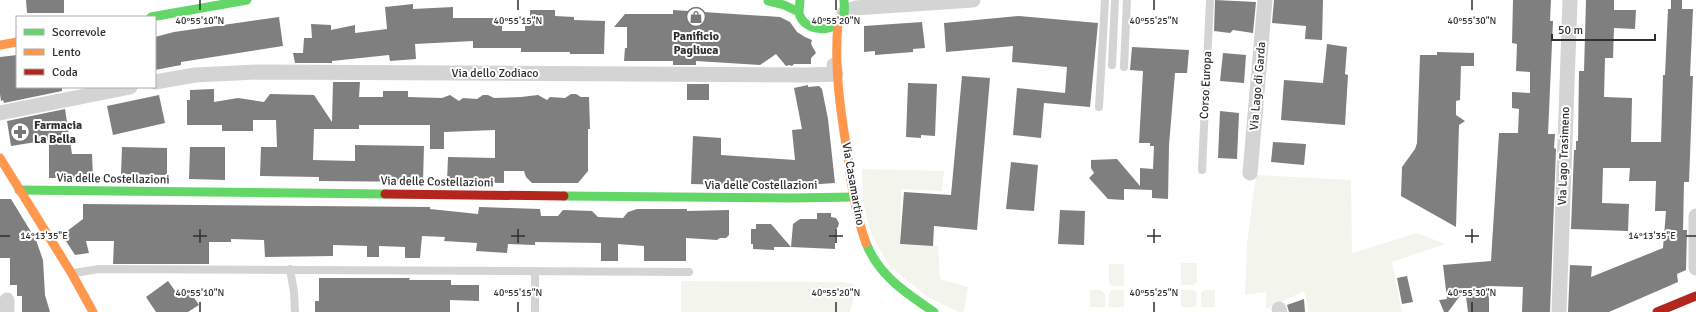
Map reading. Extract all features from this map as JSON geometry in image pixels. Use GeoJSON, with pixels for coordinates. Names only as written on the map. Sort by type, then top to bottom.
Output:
{"type":"FeatureCollection","features":[{"type":"Feature","properties":{"kind":"street"},"geometry":{"type":"LineString","coordinates":[[156,16],[247,0]]}},
{"type":"Feature","properties":{"kind":"street"},"geometry":{"type":"LineString","coordinates":[[758,0],[772,0]]}},
{"type":"Feature","properties":{"kind":"street"},"geometry":{"type":"LineString","coordinates":[[768,0],[799,12],[806,24],[818,30],[842,12],[974,0]]}},
{"type":"Feature","properties":{"kind":"street"},"geometry":{"type":"LineString","coordinates":[[799,12],[800,0]]}},
{"type":"Feature","properties":{"kind":"street","name":"Via Lago di Garda"},"geometry":{"type":"LineString","coordinates":[[1250,173],[1265,0]]}},
{"type":"Feature","properties":{"kind":"street","name":"Via Lago Trasimeno"},"geometry":{"type":"LineString","coordinates":[[1559,312],[1570,0]]}},
{"type":"Feature","properties":{"kind":"street","name":"Via Casamartino"},"geometry":{"type":"LineString","coordinates":[[842,12],[836,74],[854,196],[861,227],[874,259],[883,272],[913,305],[934,312]]}},
{"type":"Feature","properties":{"kind":"street"},"geometry":{"type":"LineString","coordinates":[[0,45],[16,42]]}},
{"type":"Feature","properties":{"kind":"street","name":"Via dello Zodiaco"},"geometry":{"type":"LineString","coordinates":[[156,82],[195,75],[258,72],[836,74]]}},
{"type":"Feature","properties":{"kind":"street"},"geometry":{"type":"LineString","coordinates":[[0,113],[125,88]]}},
{"type":"Feature","properties":{"kind":"street"},"geometry":{"type":"LineString","coordinates":[[0,158],[72,274],[93,312]]}},
{"type":"Feature","properties":{"kind":"street","name":"Via delle Costellazioni"},"geometry":{"type":"LineString","coordinates":[[20,190],[774,198],[854,196]]}},
{"type":"Feature","properties":{"kind":"street"},"geometry":{"type":"LineString","coordinates":[[1696,216],[1696,268]]}},
{"type":"Feature","properties":{"kind":"street"},"geometry":{"type":"LineString","coordinates":[[1657,312],[1696,296]]}},
{"type":"Feature","properties":{"kind":"lane"},"geometry":{"type":"LineString","coordinates":[[1099,107],[1105,0]]}},
{"type":"Feature","properties":{"kind":"lane"},"geometry":{"type":"LineString","coordinates":[[1112,65],[1115,0]]}},
{"type":"Feature","properties":{"kind":"lane"},"geometry":{"type":"LineString","coordinates":[[1124,67],[1127,0]]}},
{"type":"Feature","properties":{"kind":"lane","name":"Corso Europa"},"geometry":{"type":"LineString","coordinates":[[1202,170],[1210,0]]}},
{"type":"Feature","properties":{"kind":"lane"},"geometry":{"type":"LineString","coordinates":[[72,274],[99,269],[689,272]]}},
{"type":"Feature","properties":{"kind":"lane"},"geometry":{"type":"LineString","coordinates":[[290,269],[294,292],[295,312]]}},
{"type":"Feature","properties":{"kind":"lane"},"geometry":{"type":"LineString","coordinates":[[535,271],[535,312]]}},
{"type":"Feature","properties":{"kind":"shaded area"},"geometry":{"type":"Polygon","coordinates":[[[862,169],[944,171],[942,191],[901,189],[900,245],[938,246],[940,279],[968,287],[964,312],[959,312],[928,297],[889,266],[871,233],[863,201],[862,169]]]}},
{"type":"Feature","properties":{"kind":"shaded area"},"geometry":{"type":"Polygon","coordinates":[[[1256,175],[1351,180],[1352,253],[1417,233],[1445,244],[1392,262],[1402,312],[1309,312],[1304,291],[1266,309],[1266,292],[1245,295],[1247,244],[1256,175]]]}},
{"type":"Feature","properties":{"kind":"shaded area"},"geometry":{"type":"Polygon","coordinates":[[[1181,263],[1197,263],[1197,282],[1193,285],[1181,285],[1181,263]]]}},
{"type":"Feature","properties":{"kind":"shaded area"},"geometry":{"type":"Polygon","coordinates":[[[1109,264],[1124,264],[1124,286],[1112,286],[1109,283],[1109,264]]]}},
{"type":"Feature","properties":{"kind":"shaded area"},"geometry":{"type":"Polygon","coordinates":[[[681,281],[842,282],[854,284],[856,290],[850,312],[681,312],[681,281]]]}},
{"type":"Feature","properties":{"kind":"shaded area"},"geometry":{"type":"Polygon","coordinates":[[[1090,290],[1101,290],[1105,294],[1105,307],[1090,307],[1090,290]]]}},
{"type":"Feature","properties":{"kind":"shaded area"},"geometry":{"type":"Polygon","coordinates":[[[1112,290],[1124,290],[1124,307],[1109,307],[1109,294],[1112,290]]]}},
{"type":"Feature","properties":{"kind":"shaded area"},"geometry":{"type":"Polygon","coordinates":[[[1181,290],[1193,290],[1197,293],[1196,307],[1181,307],[1181,290]]]}},
{"type":"Feature","properties":{"kind":"shaded area"},"geometry":{"type":"Polygon","coordinates":[[[1204,290],[1215,290],[1215,307],[1201,307],[1201,293],[1204,290]]]}},
{"type":"Feature","properties":{"kind":"building"},"geometry":{"type":"Polygon","coordinates":[[[26,0],[64,0],[64,13],[27,13],[26,0]]]}},
{"type":"Feature","properties":{"kind":"building"},"geometry":{"type":"Polygon","coordinates":[[[1215,0],[1256,2],[1253,33],[1233,30],[1230,33],[1214,31],[1215,0]]]}},
{"type":"Feature","properties":{"kind":"building"},"geometry":{"type":"Polygon","coordinates":[[[1274,0],[1323,0],[1322,40],[1305,39],[1306,26],[1272,23],[1274,0]]]}},
{"type":"Feature","properties":{"kind":"building"},"geometry":{"type":"Polygon","coordinates":[[[1513,0],[1551,0],[1550,21],[1553,21],[1548,134],[1555,134],[1554,148],[1556,149],[1550,312],[1522,312],[1523,287],[1489,286],[1489,312],[1468,312],[1465,289],[1448,312],[1444,312],[1439,300],[1447,299],[1443,265],[1491,261],[1499,133],[1518,133],[1519,109],[1512,108],[1512,92],[1530,93],[1530,72],[1516,71],[1517,44],[1512,43],[1513,0]]]}},
{"type":"Feature","properties":{"kind":"building"},"geometry":{"type":"Polygon","coordinates":[[[1586,0],[1614,0],[1614,10],[1636,10],[1635,29],[1614,28],[1613,58],[1605,58],[1604,97],[1632,98],[1631,142],[1661,142],[1663,75],[1665,75],[1668,9],[1671,9],[1671,0],[1682,0],[1682,9],[1693,9],[1690,76],[1693,76],[1689,182],[1684,182],[1683,230],[1687,230],[1686,270],[1677,274],[1678,282],[1609,312],[1568,312],[1570,265],[1592,266],[1591,277],[1663,248],[1666,211],[1655,211],[1656,181],[1629,181],[1630,168],[1603,168],[1602,203],[1629,204],[1628,231],[1571,229],[1574,150],[1576,150],[1576,141],[1578,141],[1579,71],[1584,71],[1586,0]]]}},
{"type":"Feature","properties":{"kind":"building"},"geometry":{"type":"Polygon","coordinates":[[[413,4],[413,9],[453,7],[453,18],[502,18],[502,31],[525,31],[525,20],[530,20],[530,10],[555,10],[555,16],[574,17],[574,20],[605,21],[604,54],[521,52],[521,48],[473,48],[473,41],[415,44],[416,59],[390,61],[389,55],[332,61],[332,63],[295,63],[293,53],[303,53],[304,38],[312,38],[311,24],[331,25],[331,30],[355,25],[355,33],[387,29],[385,7],[413,4]]]}},
{"type":"Feature","properties":{"kind":"building"},"geometry":{"type":"Polygon","coordinates":[[[673,10],[780,17],[790,22],[797,32],[812,40],[811,44],[816,53],[811,58],[811,64],[794,64],[792,66],[786,66],[776,54],[760,65],[696,61],[696,65],[673,65],[673,61],[624,61],[625,48],[627,48],[627,27],[614,27],[625,14],[673,14],[673,10]]]}},
{"type":"Feature","properties":{"kind":"building"},"geometry":{"type":"Polygon","coordinates":[[[1019,16],[1098,23],[1090,107],[1044,103],[1041,138],[1013,135],[1017,88],[1065,93],[1067,67],[1012,62],[1013,46],[946,52],[944,23],[1019,16]]]}},
{"type":"Feature","properties":{"kind":"building"},"geometry":{"type":"Polygon","coordinates":[[[279,17],[283,46],[181,62],[181,65],[156,70],[156,37],[174,32],[279,17]]]}},
{"type":"Feature","properties":{"kind":"building"},"geometry":{"type":"Polygon","coordinates":[[[922,22],[925,48],[913,49],[913,52],[875,55],[875,51],[864,52],[864,26],[922,22]]]}},
{"type":"Feature","properties":{"kind":"building"},"geometry":{"type":"Polygon","coordinates":[[[1327,44],[1347,47],[1345,74],[1348,75],[1345,125],[1281,120],[1284,80],[1323,83],[1327,44]]]}},
{"type":"Feature","properties":{"kind":"building"},"geometry":{"type":"Polygon","coordinates":[[[1132,47],[1189,50],[1187,73],[1175,73],[1169,145],[1168,199],[1152,198],[1152,190],[1124,189],[1124,200],[1108,199],[1089,178],[1094,173],[1091,168],[1091,160],[1117,159],[1140,186],[1140,168],[1153,169],[1154,146],[1150,146],[1150,143],[1139,143],[1143,71],[1130,70],[1132,47]]]}},
{"type":"Feature","properties":{"kind":"building"},"geometry":{"type":"Polygon","coordinates":[[[1437,52],[1474,53],[1474,66],[1461,66],[1460,100],[1456,101],[1456,115],[1465,121],[1459,125],[1456,227],[1401,196],[1402,167],[1415,149],[1417,143],[1420,55],[1437,55],[1437,52]]]}},
{"type":"Feature","properties":{"kind":"building"},"geometry":{"type":"Polygon","coordinates":[[[1223,53],[1246,55],[1244,83],[1220,81],[1223,53]]]}},
{"type":"Feature","properties":{"kind":"building"},"geometry":{"type":"Polygon","coordinates":[[[16,55],[16,88],[62,88],[62,91],[4,103],[3,100],[1,101],[0,94],[0,57],[16,55]]]}},
{"type":"Feature","properties":{"kind":"building"},"geometry":{"type":"Polygon","coordinates":[[[962,76],[990,78],[977,230],[934,226],[933,246],[900,244],[904,192],[951,195],[962,76]]]}},
{"type":"Feature","properties":{"kind":"building"},"geometry":{"type":"Polygon","coordinates":[[[333,82],[360,82],[359,97],[383,97],[383,91],[408,91],[408,97],[442,98],[450,95],[459,101],[463,98],[477,99],[483,95],[488,95],[494,98],[538,95],[547,100],[550,97],[565,98],[571,94],[576,94],[581,97],[589,97],[590,129],[588,129],[588,171],[578,183],[532,183],[526,177],[524,171],[504,171],[504,183],[447,182],[448,157],[495,158],[495,130],[444,132],[444,149],[430,149],[430,125],[359,125],[359,129],[314,129],[313,160],[355,161],[355,145],[424,146],[423,182],[319,181],[319,177],[260,176],[261,147],[277,147],[276,120],[253,120],[253,131],[222,131],[222,125],[187,125],[187,100],[190,100],[190,90],[214,89],[214,102],[238,98],[264,102],[270,94],[314,95],[332,122],[333,82]]]}},
{"type":"Feature","properties":{"kind":"building"},"geometry":{"type":"Polygon","coordinates":[[[908,83],[937,84],[935,136],[921,135],[921,138],[906,137],[908,83]]]}},
{"type":"Feature","properties":{"kind":"building"},"geometry":{"type":"Polygon","coordinates":[[[687,84],[709,84],[709,100],[687,100],[687,84]]]}},
{"type":"Feature","properties":{"kind":"building"},"geometry":{"type":"Polygon","coordinates":[[[808,85],[808,87],[819,86],[822,89],[828,119],[835,183],[790,186],[691,184],[693,136],[721,138],[721,155],[795,160],[792,130],[802,129],[794,88],[808,85]]]}},
{"type":"Feature","properties":{"kind":"building"},"geometry":{"type":"Polygon","coordinates":[[[159,95],[165,123],[113,135],[107,106],[159,95]]]}},
{"type":"Feature","properties":{"kind":"building"},"geometry":{"type":"Polygon","coordinates":[[[65,109],[72,154],[92,154],[93,178],[49,178],[49,140],[11,146],[7,121],[65,109]]]}},
{"type":"Feature","properties":{"kind":"building"},"geometry":{"type":"Polygon","coordinates":[[[1220,111],[1239,113],[1237,159],[1218,158],[1220,111]]]}},
{"type":"Feature","properties":{"kind":"building"},"geometry":{"type":"Polygon","coordinates":[[[1273,142],[1306,144],[1304,165],[1271,162],[1273,142]]]}},
{"type":"Feature","properties":{"kind":"building"},"geometry":{"type":"Polygon","coordinates":[[[122,147],[167,148],[167,175],[121,174],[122,147]]]}},
{"type":"Feature","properties":{"kind":"building"},"geometry":{"type":"Polygon","coordinates":[[[190,147],[225,147],[225,180],[189,179],[190,147]]]}},
{"type":"Feature","properties":{"kind":"building"},"geometry":{"type":"Polygon","coordinates":[[[1011,162],[1038,165],[1034,211],[1006,209],[1011,162]]]}},
{"type":"Feature","properties":{"kind":"building"},"geometry":{"type":"Polygon","coordinates":[[[0,199],[11,199],[36,240],[43,260],[45,295],[50,312],[22,312],[22,296],[17,296],[17,285],[10,285],[10,258],[0,258],[0,199]]]}},
{"type":"Feature","properties":{"kind":"building"},"geometry":{"type":"Polygon","coordinates":[[[83,204],[430,207],[430,209],[478,214],[479,207],[540,209],[541,216],[558,216],[563,210],[592,211],[598,217],[623,218],[628,212],[637,209],[687,209],[687,211],[729,210],[729,235],[726,238],[720,238],[717,240],[686,238],[686,261],[644,261],[644,246],[618,244],[618,261],[601,261],[601,243],[535,242],[535,245],[508,244],[507,253],[476,251],[477,243],[444,241],[445,237],[422,236],[420,258],[405,258],[405,247],[379,246],[379,257],[367,257],[367,246],[333,245],[333,256],[265,257],[264,240],[231,239],[231,242],[209,242],[209,264],[113,264],[114,241],[86,241],[89,253],[75,255],[62,235],[83,219],[83,204]]]}},
{"type":"Feature","properties":{"kind":"building"},"geometry":{"type":"Polygon","coordinates":[[[1060,210],[1085,211],[1084,245],[1058,244],[1060,210]]]}},
{"type":"Feature","properties":{"kind":"building"},"geometry":{"type":"Polygon","coordinates":[[[817,213],[831,213],[831,217],[836,218],[839,223],[835,230],[835,249],[791,247],[793,224],[800,219],[817,219],[817,213]]]}},
{"type":"Feature","properties":{"kind":"building"},"geometry":{"type":"Polygon","coordinates":[[[756,224],[771,224],[791,247],[774,247],[774,250],[753,249],[753,244],[751,244],[751,229],[756,229],[756,224]]]}},
{"type":"Feature","properties":{"kind":"building"},"geometry":{"type":"Polygon","coordinates":[[[1407,276],[1413,302],[1402,304],[1397,278],[1407,276]]]}},
{"type":"Feature","properties":{"kind":"building"},"geometry":{"type":"Polygon","coordinates":[[[319,278],[410,278],[409,280],[451,280],[451,285],[479,285],[479,301],[450,300],[450,312],[315,312],[315,301],[319,301],[319,278]]]}},
{"type":"Feature","properties":{"kind":"building"},"geometry":{"type":"Polygon","coordinates":[[[168,281],[178,295],[188,289],[199,305],[188,312],[156,312],[146,297],[168,281]]]}},
{"type":"Feature","properties":{"kind":"building"},"geometry":{"type":"Polygon","coordinates":[[[1304,299],[1305,312],[1289,312],[1287,305],[1304,299]]]}},
{"type":"Feature","properties":{"kind":"traffic: fast"},"geometry":{"type":"LineString","coordinates":[[156,16],[247,0]]}},
{"type":"Feature","properties":{"kind":"traffic: fast"},"geometry":{"type":"LineString","coordinates":[[800,0],[799,13],[802,20],[814,28],[822,29],[836,25],[841,20],[844,11],[844,0]]}},
{"type":"Feature","properties":{"kind":"traffic: fast"},"geometry":{"type":"LineString","coordinates":[[768,1],[784,5],[799,12]]}},
{"type":"Feature","properties":{"kind":"traffic: fast"},"geometry":{"type":"LineString","coordinates":[[19,190],[385,194]]}},
{"type":"Feature","properties":{"kind":"traffic: fast"},"geometry":{"type":"LineString","coordinates":[[564,196],[790,198],[854,197]]}},
{"type":"Feature","properties":{"kind":"traffic: fast"},"geometry":{"type":"LineString","coordinates":[[866,243],[878,265],[894,283],[934,312]]}},
{"type":"Feature","properties":{"kind":"traffic: slow"},"geometry":{"type":"LineString","coordinates":[[838,23],[837,71],[840,103],[854,197],[866,243]]}},
{"type":"Feature","properties":{"kind":"traffic: slow"},"geometry":{"type":"LineString","coordinates":[[0,45],[16,42]]}},
{"type":"Feature","properties":{"kind":"traffic: slow"},"geometry":{"type":"LineString","coordinates":[[0,158],[72,274],[93,312]]}},
{"type":"Feature","properties":{"kind":"traffic: jam"},"geometry":{"type":"LineString","coordinates":[[385,194],[564,196]]}},
{"type":"Feature","properties":{"kind":"traffic: jam"},"geometry":{"type":"LineString","coordinates":[[1657,312],[1696,296]]}},
{"type":"Feature","properties":{"kind":"place","name":"Panificio Pagliuca"},"geometry":{"type":"Point","coordinates":[696,17]}},
{"type":"Feature","properties":{"kind":"place","name":"Farmacia La Bella"},"geometry":{"type":"Point","coordinates":[20,132]}}]}
